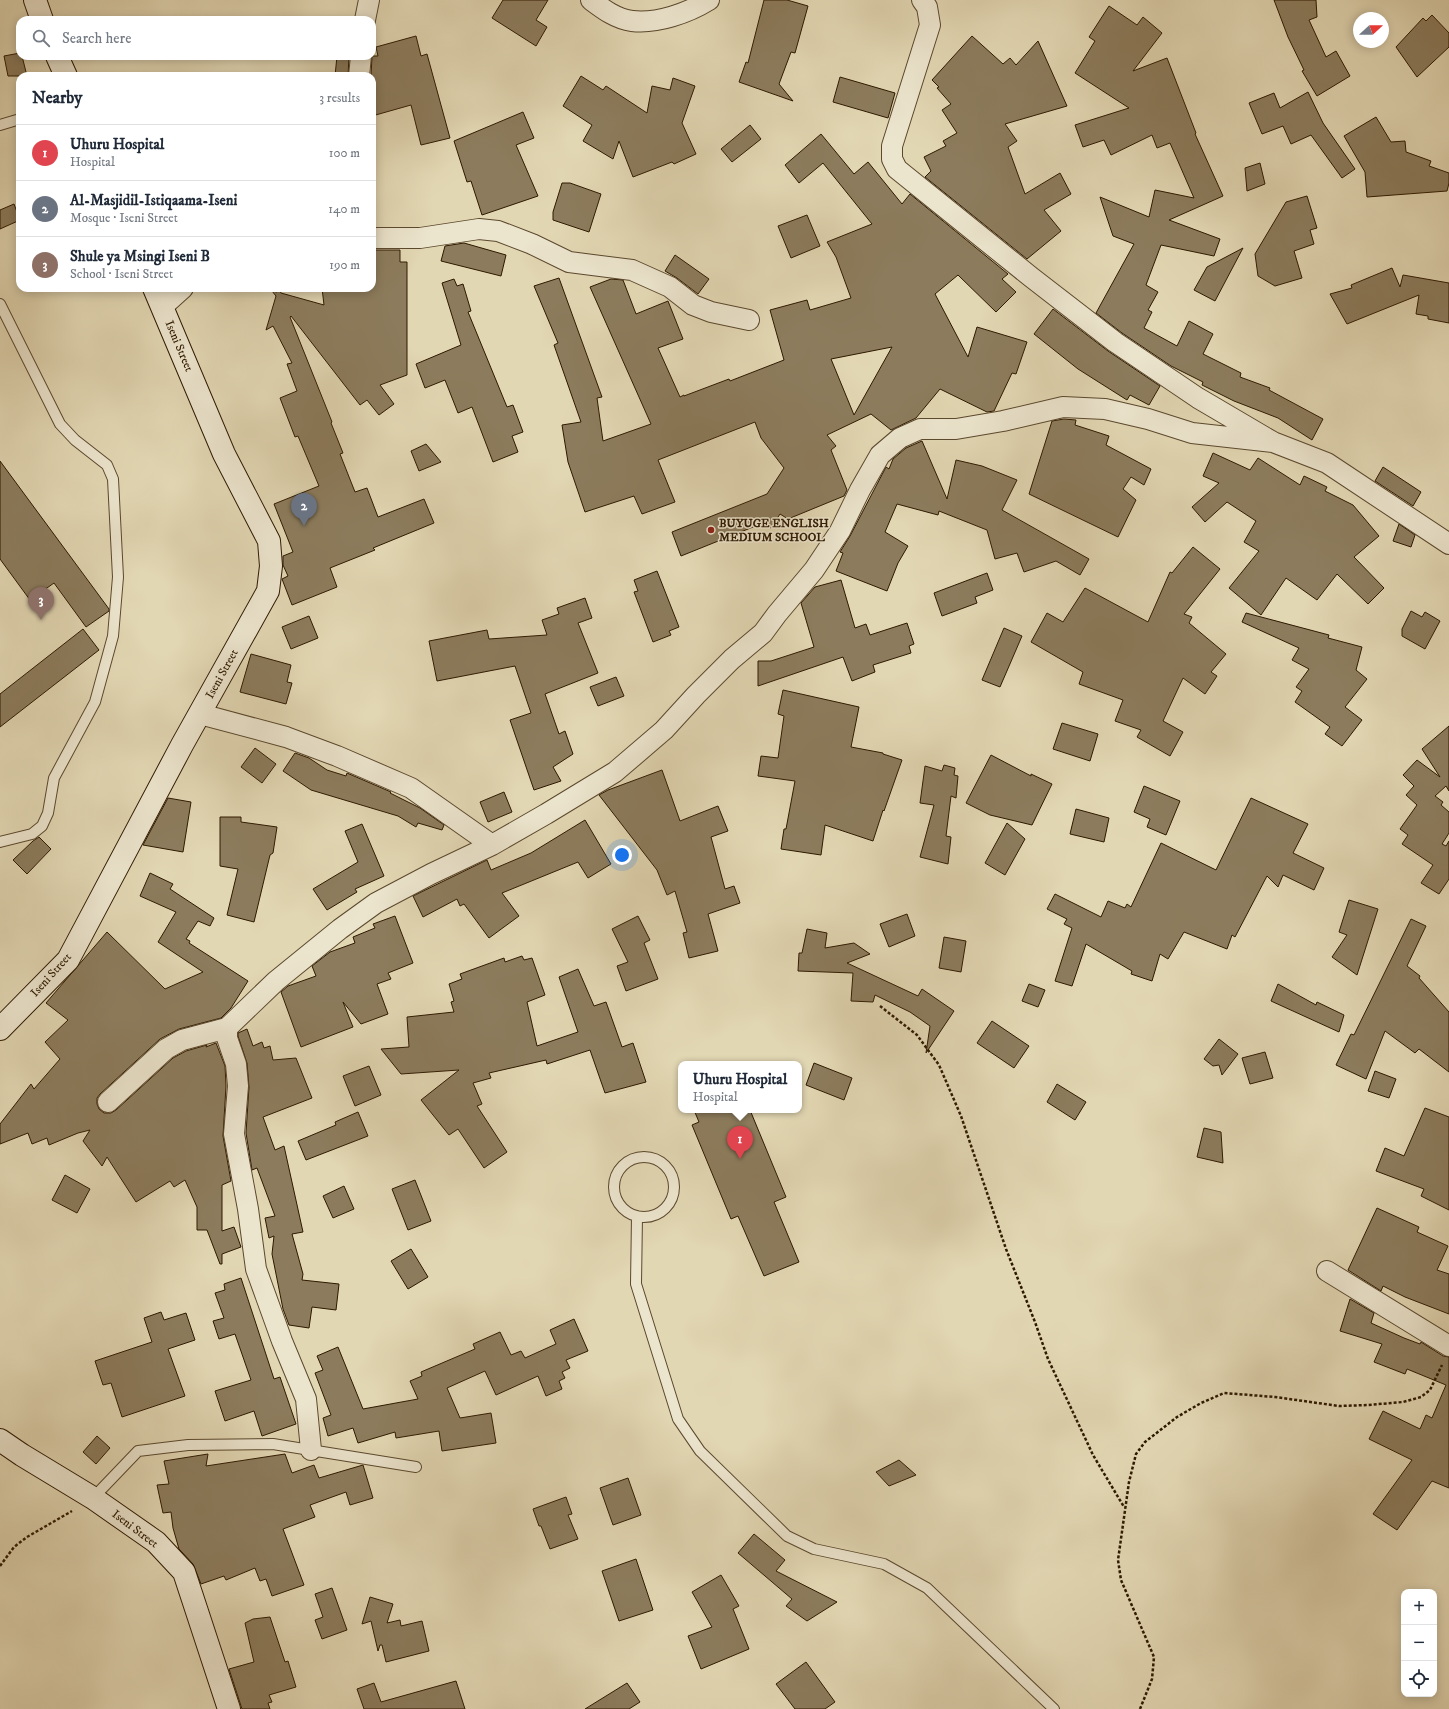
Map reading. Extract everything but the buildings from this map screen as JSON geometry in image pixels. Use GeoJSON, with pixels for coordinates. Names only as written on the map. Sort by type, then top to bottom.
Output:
{"type":"FeatureCollection","features":[{"type":"Feature","properties":{"kind":"street"},"geometry":{"type":"LineString","coordinates":[[35,0],[41,16]]}},
{"type":"Feature","properties":{"kind":"street"},"geometry":{"type":"LineString","coordinates":[[366,16],[368,0]]}},
{"type":"Feature","properties":{"kind":"street"},"geometry":{"type":"LineString","coordinates":[[590,0],[610,13],[631,21],[646,21],[663,18],[709,0]]}},
{"type":"Feature","properties":{"kind":"street"},"geometry":{"type":"LineString","coordinates":[[922,0],[927,7],[930,25],[892,146],[892,159],[897,169],[1024,272],[1115,342],[1198,398],[1273,442],[1327,463],[1449,544]]}},
{"type":"Feature","properties":{"kind":"street"},"geometry":{"type":"LineString","coordinates":[[59,60],[64,72]]}},
{"type":"Feature","properties":{"kind":"street"},"geometry":{"type":"LineString","coordinates":[[359,72],[361,60]]}},
{"type":"Feature","properties":{"kind":"street"},"geometry":{"type":"LineString","coordinates":[[376,238],[420,238],[479,229],[498,230],[532,244],[569,262],[632,270],[670,287],[693,305],[710,312],[749,320]]}},
{"type":"Feature","properties":{"kind":"street"},"geometry":{"type":"LineString","coordinates":[[158,297],[172,292]]}},
{"type":"Feature","properties":{"kind":"street","name":"Iseni Street"},"geometry":{"type":"LineString","coordinates":[[0,1030],[68,960],[268,591],[272,566],[269,541],[224,454],[158,297]]}},
{"type":"Feature","properties":{"kind":"street"},"geometry":{"type":"LineString","coordinates":[[108,1102],[171,1046],[182,1040],[227,1028],[276,981],[340,929],[376,903],[430,874],[492,845],[615,772],[664,730],[696,694],[732,659],[763,633],[814,570],[840,531],[860,490],[880,455],[900,438],[920,429],[956,429],[1003,421],[1063,407],[1105,409],[1148,419],[1192,433],[1273,442]]}},
{"type":"Feature","properties":{"kind":"street"},"geometry":{"type":"LineString","coordinates":[[200,714],[286,737],[337,756],[411,788],[492,845]]}},
{"type":"Feature","properties":{"kind":"street"},"geometry":{"type":"LineString","coordinates":[[227,1028],[227,1038],[236,1064],[238,1086],[234,1134],[248,1209],[256,1269],[282,1341],[306,1399],[311,1450]]}},
{"type":"Feature","properties":{"kind":"street"},"geometry":{"type":"LineString","coordinates":[[1327,1271],[1448,1346]]}},
{"type":"Feature","properties":{"kind":"street","name":"Iseni Street"},"geometry":{"type":"LineString","coordinates":[[0,1440],[93,1498],[156,1542],[184,1572],[229,1709]]}},
{"type":"Feature","properties":{"kind":"lane"},"geometry":{"type":"LineString","coordinates":[[0,125],[16,120]]}},
{"type":"Feature","properties":{"kind":"lane"},"geometry":{"type":"LineString","coordinates":[[0,304],[60,424],[75,440],[107,465],[113,479],[118,577],[113,636],[95,702],[54,778],[48,813],[42,826],[32,834],[0,842]]}},
{"type":"Feature","properties":{"kind":"lane"},"geometry":{"type":"LineString","coordinates":[[643,1157],[652,1158],[661,1162],[672,1176],[674,1185],[673,1195],[670,1203],[664,1210],[656,1215],[646,1217],[637,1216],[628,1212],[619,1202],[615,1189],[615,1179],[619,1170],[633,1159],[643,1157]]}},
{"type":"Feature","properties":{"kind":"lane"},"geometry":{"type":"LineString","coordinates":[[637,1216],[636,1284],[678,1418],[700,1451],[787,1536],[814,1549],[884,1564],[927,1588],[1054,1709]]}},
{"type":"Feature","properties":{"kind":"lane"},"geometry":{"type":"LineString","coordinates":[[93,1498],[138,1451],[188,1445],[274,1444],[416,1467]]}},
{"type":"Feature","properties":{"kind":"path"},"geometry":{"type":"LineString","coordinates":[[880,1006],[917,1035],[939,1065],[961,1116],[1006,1249],[1036,1322],[1048,1359],[1093,1455],[1125,1507]]}},
{"type":"Feature","properties":{"kind":"path"},"geometry":{"type":"LineString","coordinates":[[1140,1709],[1152,1679],[1154,1657],[1121,1580],[1118,1560],[1125,1507],[1136,1454],[1144,1442],[1177,1417],[1201,1403],[1224,1394],[1275,1397],[1340,1406],[1403,1402],[1421,1397],[1430,1390],[1443,1362],[1448,1346]]}},
{"type":"Feature","properties":{"kind":"path"},"geometry":{"type":"LineString","coordinates":[[0,1566],[14,1547],[27,1537],[93,1498]]}},
{"type":"Feature","properties":{"kind":"place","name":"Al-Masjidil-Istiqaama-Iseni"},"geometry":{"type":"Point","coordinates":[304,526]}},
{"type":"Feature","properties":{"kind":"place","name":"BUYUGE ENGLISH MEDIUM SCHOOL"},"geometry":{"type":"Point","coordinates":[711,530]}},
{"type":"Feature","properties":{"kind":"place","name":"Shule ya Msingi Iseni B"},"geometry":{"type":"Point","coordinates":[41,620]}},
{"type":"Feature","properties":{"kind":"place","name":"Uhuru Hospital"},"geometry":{"type":"Point","coordinates":[740,1159]}}]}
